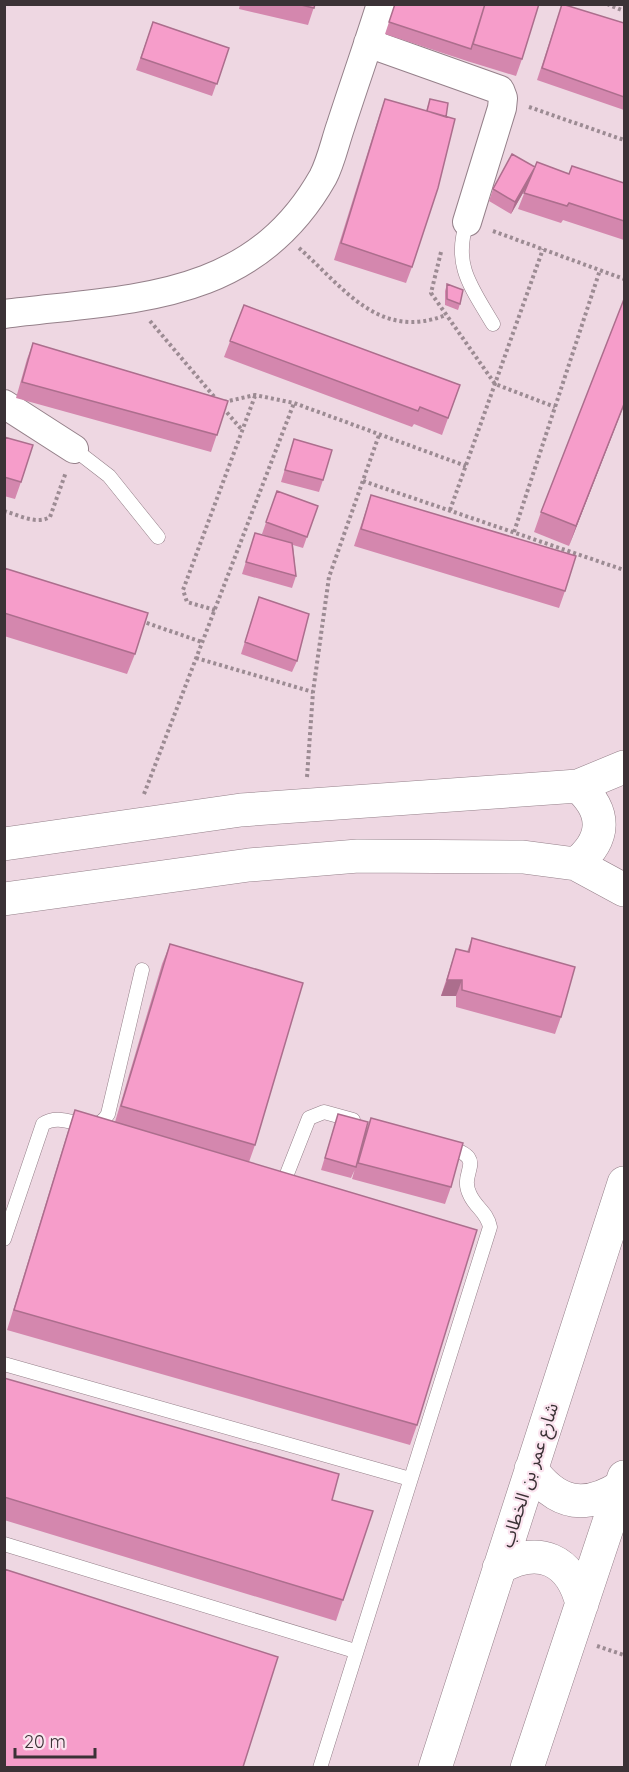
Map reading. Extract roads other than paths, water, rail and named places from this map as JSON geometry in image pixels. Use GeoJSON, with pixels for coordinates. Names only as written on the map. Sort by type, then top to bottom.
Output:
{"type":"FeatureCollection","features":[{"type":"Feature","properties":{"kind":"street"},"geometry":{"type":"LineString","coordinates":[[4,314],[178,291],[222,274],[263,248],[297,215],[324,176],[381,4]]}},
{"type":"Feature","properties":{"kind":"street"},"geometry":{"type":"LineString","coordinates":[[368,44],[500,90],[503,98],[467,222]]}},
{"type":"Feature","properties":{"kind":"street"},"geometry":{"type":"LineString","coordinates":[[4,404],[74,449]]}},
{"type":"Feature","properties":{"kind":"street"},"geometry":{"type":"LineString","coordinates":[[4,844],[241,810],[578,786],[624,767]]}},
{"type":"Feature","properties":{"kind":"street"},"geometry":{"type":"LineString","coordinates":[[576,864],[591,852],[598,835],[599,825],[599,816],[592,799],[578,786]]}},
{"type":"Feature","properties":{"kind":"street"},"geometry":{"type":"LineString","coordinates":[[4,899],[249,865],[358,856],[512,857],[576,864],[594,871],[624,890]]}},
{"type":"Feature","properties":{"kind":"street","name":"شارع عمر بن الخطاب"},"geometry":{"type":"LineString","coordinates":[[435,1767],[624,1183]]}},
{"type":"Feature","properties":{"kind":"street"},"geometry":{"type":"LineString","coordinates":[[531,1469],[543,1486],[562,1498],[572,1500],[583,1501],[604,1497],[623,1481]]}},
{"type":"Feature","properties":{"kind":"street"},"geometry":{"type":"LineString","coordinates":[[526,1767],[623,1481]]}},
{"type":"Feature","properties":{"kind":"street"},"geometry":{"type":"LineString","coordinates":[[499,1568],[524,1557],[533,1556],[552,1560],[567,1571],[577,1586],[582,1604]]}},
{"type":"Feature","properties":{"kind":"lane"},"geometry":{"type":"LineString","coordinates":[[467,222],[460,242],[461,262],[493,324]]}},
{"type":"Feature","properties":{"kind":"lane"},"geometry":{"type":"LineString","coordinates":[[74,449],[109,476],[158,537]]}},
{"type":"Feature","properties":{"kind":"lane"},"geometry":{"type":"LineString","coordinates":[[93,1126],[99,1125],[108,1114],[142,970]]}},
{"type":"Feature","properties":{"kind":"lane"},"geometry":{"type":"LineString","coordinates":[[283,1184],[309,1118],[324,1112],[366,1124]]}},
{"type":"Feature","properties":{"kind":"lane"},"geometry":{"type":"LineString","coordinates":[[4,1239],[43,1124],[59,1118],[115,1133]]}},
{"type":"Feature","properties":{"kind":"lane"},"geometry":{"type":"LineString","coordinates":[[320,1767],[411,1479],[480,1243],[490,1227],[489,1218],[469,1194],[467,1185],[472,1167],[470,1161],[461,1151],[432,1142]]}},
{"type":"Feature","properties":{"kind":"lane"},"geometry":{"type":"LineString","coordinates":[[4,1364],[411,1479]]}},
{"type":"Feature","properties":{"kind":"lane"},"geometry":{"type":"LineString","coordinates":[[4,1544],[355,1652]]}}]}
